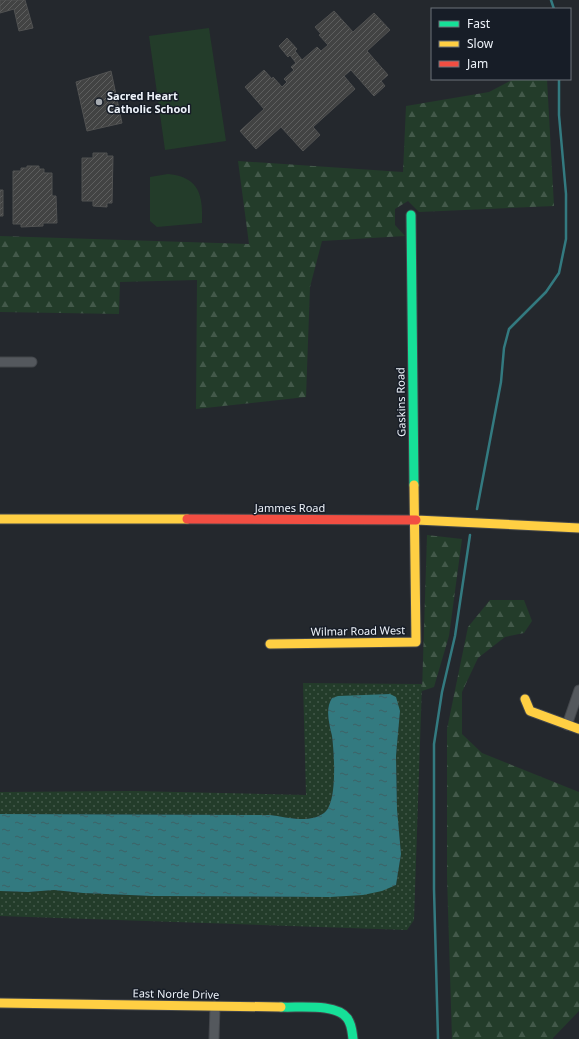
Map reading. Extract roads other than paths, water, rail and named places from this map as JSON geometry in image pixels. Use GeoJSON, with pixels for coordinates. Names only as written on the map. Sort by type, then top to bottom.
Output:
{"type":"FeatureCollection","features":[{"type":"Feature","properties":{"kind":"street","name":"Gaskins Road"},"geometry":{"type":"LineString","coordinates":[[411,215],[415,588]]}},
{"type":"Feature","properties":{"kind":"street"},"geometry":{"type":"LineString","coordinates":[[0,362],[32,362]]}},
{"type":"Feature","properties":{"kind":"street","name":"Jammes Road"},"geometry":{"type":"LineString","coordinates":[[0,519],[414,520],[579,528]]}},
{"type":"Feature","properties":{"kind":"street","name":"Wilmar Road West"},"geometry":{"type":"LineString","coordinates":[[270,644],[416,642],[415,588]]}},
{"type":"Feature","properties":{"kind":"street"},"geometry":{"type":"LineString","coordinates":[[567,725],[579,690]]}},
{"type":"Feature","properties":{"kind":"street"},"geometry":{"type":"LineString","coordinates":[[525,699],[530,711],[579,729]]}},
{"type":"Feature","properties":{"kind":"street","name":"East Norde Drive"},"geometry":{"type":"LineString","coordinates":[[0,1003],[329,1008],[343,1013],[349,1019],[353,1039]]}},
{"type":"Feature","properties":{"kind":"street"},"geometry":{"type":"LineString","coordinates":[[214,1039],[215,1006]]}},
{"type":"Feature","properties":{"kind":"water"},"geometry":{"type":"Polygon","coordinates":[[[390,694],[396,697],[400,711],[396,756],[397,809],[401,854],[396,885],[382,891],[363,895],[330,897],[152,896],[83,893],[54,890],[28,892],[0,891],[0,814],[270,815],[305,819],[324,813],[331,799],[334,777],[334,753],[328,711],[332,698],[338,696],[390,694]]]}},
{"type":"Feature","properties":{"kind":"waterway"},"geometry":{"type":"LineString","coordinates":[[551,0],[554,8]]}},
{"type":"Feature","properties":{"kind":"waterway"},"geometry":{"type":"LineString","coordinates":[[477,509],[501,382],[504,348],[509,329],[546,292],[559,273],[566,239],[566,194],[559,115],[559,80]]}},
{"type":"Feature","properties":{"kind":"waterway"},"geometry":{"type":"LineString","coordinates":[[438,1039],[434,889],[434,744],[442,692],[455,636],[470,535]]}},
{"type":"Feature","properties":{"kind":"place","name":"Sacred Heart Catholic School"},"geometry":{"type":"Point","coordinates":[99,102]}}]}
